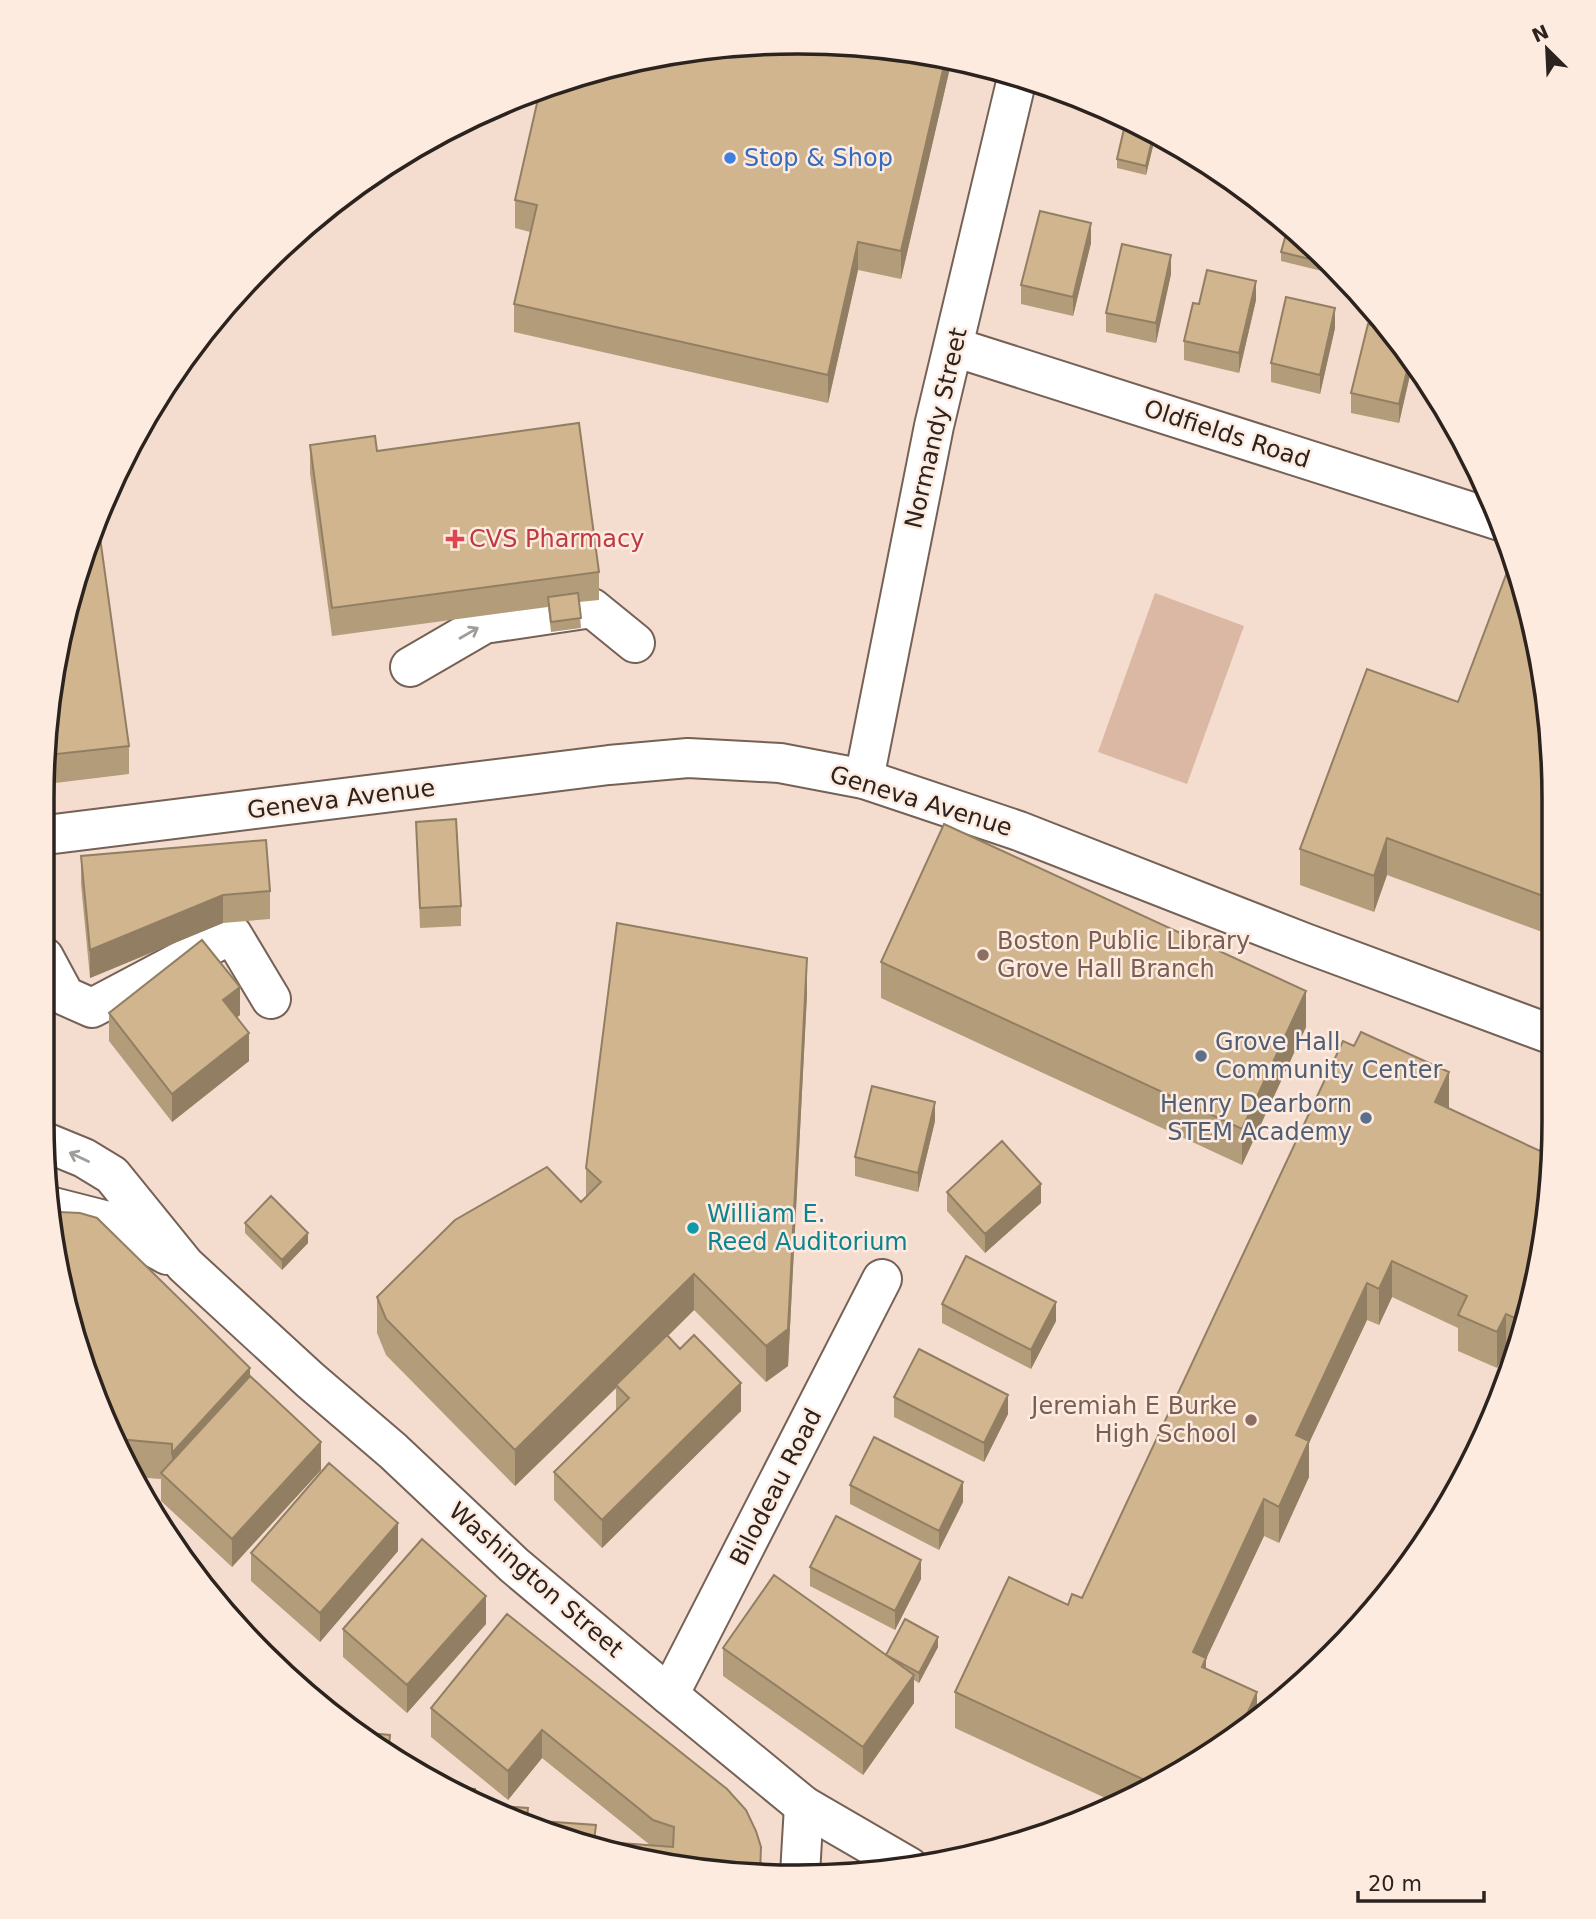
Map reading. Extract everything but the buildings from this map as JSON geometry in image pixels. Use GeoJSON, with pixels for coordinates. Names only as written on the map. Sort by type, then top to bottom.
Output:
{"type":"FeatureCollection","features":[{"type":"Feature","properties":{"kind":"main road","name":"Normandy Street"},"geometry":{"type":"LineString","coordinates":[[864,779],[934,426],[1015,87]]}},
{"type":"Feature","properties":{"kind":"main road","name":"Oldfields Road"},"geometry":{"type":"LineString","coordinates":[[954,347],[1486,517]]}},
{"type":"Feature","properties":{"kind":"main road"},"geometry":{"type":"LineString","coordinates":[[410,667],[484,624],[592,608],[635,643]]}},
{"type":"Feature","properties":{"kind":"main road","name":"Geneva Avenue"},"geometry":{"type":"LineString","coordinates":[[54,834],[608,765],[688,758],[780,763],[864,779],[1019,831],[1305,943],[1542,1031]]}},
{"type":"Feature","properties":{"kind":"main road"},"geometry":{"type":"LineString","coordinates":[[54,976],[65,996],[92,1007],[232,934],[271,999]]}},
{"type":"Feature","properties":{"kind":"main road","name":"Washington Street"},"geometry":{"type":"LineString","coordinates":[[55,1146],[84,1158],[112,1175],[185,1265],[310,1380],[393,1451],[514,1565],[804,1806],[894,1858]]}},
{"type":"Feature","properties":{"kind":"main road","name":"Washington Street"},"geometry":{"type":"LineString","coordinates":[[60,1209],[104,1220],[185,1265]]}},
{"type":"Feature","properties":{"kind":"main road","name":"Bilodeau Road"},"geometry":{"type":"LineString","coordinates":[[669,1695],[882,1279]]}},
{"type":"Feature","properties":{"kind":"main road"},"geometry":{"type":"LineString","coordinates":[[801,1865],[804,1806]]}},
{"type":"Feature","properties":{"kind":"shaded area"},"geometry":{"type":"Polygon","coordinates":[[[1155,593],[1244,626],[1187,784],[1098,752],[1155,593]]]}},
{"type":"Feature","properties":{"kind":"place","name":"Stop & Shop"},"geometry":{"type":"Point","coordinates":[730,158]}},
{"type":"Feature","properties":{"kind":"place","name":"CVS Pharmacy"},"geometry":{"type":"Point","coordinates":[455,539]}},
{"type":"Feature","properties":{"kind":"place","name":"Boston Public Library Grove Hall Branch"},"geometry":{"type":"Point","coordinates":[983,955]}},
{"type":"Feature","properties":{"kind":"place","name":"Grove Hall Community Center"},"geometry":{"type":"Point","coordinates":[1201,1056]}},
{"type":"Feature","properties":{"kind":"place","name":"Henry Dearborn STEM Academy"},"geometry":{"type":"Point","coordinates":[1366,1118]}},
{"type":"Feature","properties":{"kind":"place","name":"William E. Reed Auditorium"},"geometry":{"type":"Point","coordinates":[693,1228]}},
{"type":"Feature","properties":{"kind":"place","name":"Jeremiah E Burke High School"},"geometry":{"type":"Point","coordinates":[1251,1420]}}]}
